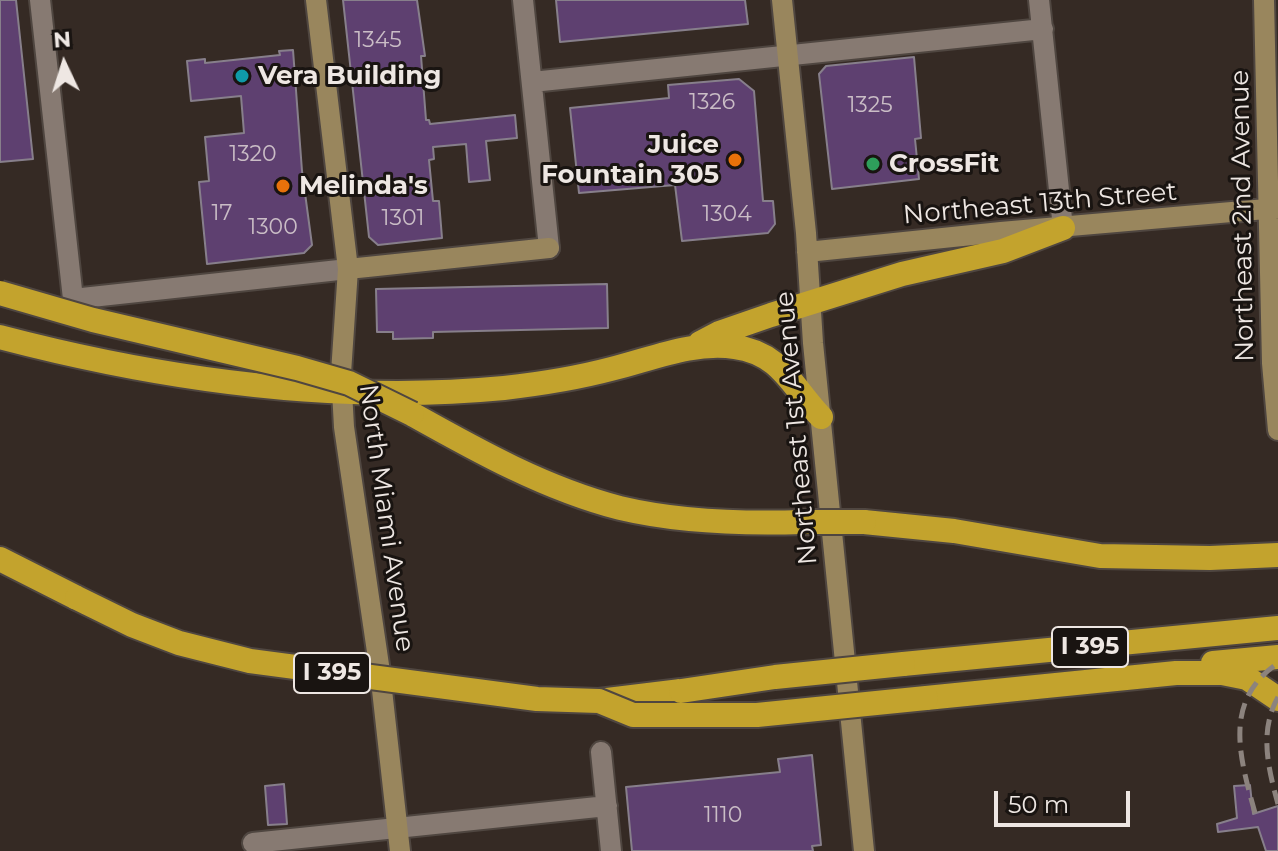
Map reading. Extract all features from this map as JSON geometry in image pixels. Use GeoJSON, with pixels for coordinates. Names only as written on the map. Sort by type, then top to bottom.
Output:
{"type":"FeatureCollection","features":[{"type":"Feature","properties":{"kind":"highway"},"geometry":{"type":"LineString","coordinates":[[0,338],[195,379],[341,392],[505,388],[610,370],[695,346],[719,333],[810,303],[902,274],[1003,251],[1063,228]]}},
{"type":"Feature","properties":{"kind":"highway"},"geometry":{"type":"LineString","coordinates":[[0,293],[93,320],[349,383],[496,460],[585,497],[651,514],[726,522],[913,525],[1100,556],[1210,558],[1278,555]]}},
{"type":"Feature","properties":{"kind":"highway"},"geometry":{"type":"LineString","coordinates":[[695,346],[731,346],[767,357],[783,370],[804,400],[821,417]]}},
{"type":"Feature","properties":{"kind":"highway","name":"I 395"},"geometry":{"type":"LineString","coordinates":[[0,559],[132,625],[215,653],[302,669],[567,702],[599,701],[775,677],[1278,628]]}},
{"type":"Feature","properties":{"kind":"highway"},"geometry":{"type":"LineString","coordinates":[[1176,673],[1206,664],[1278,657]]}},
{"type":"Feature","properties":{"kind":"highway"},"geometry":{"type":"LineString","coordinates":[[599,701],[633,715],[707,717],[814,710],[1176,673],[1235,675],[1261,685],[1278,699]]}},
{"type":"Feature","properties":{"kind":"main road","name":"North Miami Avenue"},"geometry":{"type":"LineString","coordinates":[[316,0],[348,269],[341,392],[380,672],[400,851]]}},
{"type":"Feature","properties":{"kind":"main road","name":"Northeast 1st Avenue"},"geometry":{"type":"LineString","coordinates":[[782,0],[864,851]]}},
{"type":"Feature","properties":{"kind":"main road","name":"Northeast 2nd Avenue"},"geometry":{"type":"LineString","coordinates":[[1264,0],[1274,208],[1272,363],[1278,430]]}},
{"type":"Feature","properties":{"kind":"main road","name":"Northeast 13th Street"},"geometry":{"type":"LineString","coordinates":[[807,252],[1274,208]]}},
{"type":"Feature","properties":{"kind":"main road"},"geometry":{"type":"LineString","coordinates":[[348,269],[549,248]]}},
{"type":"Feature","properties":{"kind":"street"},"geometry":{"type":"LineString","coordinates":[[40,0],[73,299],[348,269]]}},
{"type":"Feature","properties":{"kind":"street"},"geometry":{"type":"LineString","coordinates":[[523,0],[549,248]]}},
{"type":"Feature","properties":{"kind":"street"},"geometry":{"type":"LineString","coordinates":[[1039,0],[1063,228]]}},
{"type":"Feature","properties":{"kind":"street"},"geometry":{"type":"LineString","coordinates":[[532,82],[1043,29]]}},
{"type":"Feature","properties":{"kind":"street"},"geometry":{"type":"LineString","coordinates":[[601,752],[611,851]]}},
{"type":"Feature","properties":{"kind":"street"},"geometry":{"type":"LineString","coordinates":[[253,843],[607,806]]}},
{"type":"Feature","properties":{"kind":"building"},"geometry":{"type":"Polygon","coordinates":[[[0,0],[16,0],[33,159],[0,162],[0,0]]]}},
{"type":"Feature","properties":{"kind":"building"},"geometry":{"type":"Polygon","coordinates":[[[343,0],[417,0],[425,56],[421,56],[426,120],[430,124],[515,115],[517,138],[486,141],[490,180],[469,182],[466,144],[433,147],[434,159],[429,160],[433,201],[439,201],[442,238],[378,245],[369,237],[343,0]]]}},
{"type":"Feature","properties":{"kind":"building"},"geometry":{"type":"Polygon","coordinates":[[[556,0],[745,0],[748,24],[560,42],[556,0]]]}},
{"type":"Feature","properties":{"kind":"building"},"geometry":{"type":"Polygon","coordinates":[[[293,50],[302,171],[312,245],[304,253],[207,264],[199,182],[209,181],[205,137],[244,133],[241,96],[191,101],[187,61],[205,59],[205,63],[280,55],[279,51],[293,50]]]}},
{"type":"Feature","properties":{"kind":"building"},"geometry":{"type":"Polygon","coordinates":[[[914,57],[921,138],[915,139],[919,179],[832,189],[819,74],[826,66],[914,57]]]}},
{"type":"Feature","properties":{"kind":"building"},"geometry":{"type":"Polygon","coordinates":[[[739,79],[754,91],[763,201],[773,201],[775,224],[768,233],[682,241],[675,185],[579,193],[570,108],[669,98],[668,85],[739,79]]]}},
{"type":"Feature","properties":{"kind":"building"},"geometry":{"type":"Polygon","coordinates":[[[607,284],[608,328],[433,332],[433,338],[393,339],[393,332],[377,332],[376,289],[607,284]]]}},
{"type":"Feature","properties":{"kind":"building"},"geometry":{"type":"Polygon","coordinates":[[[812,755],[821,845],[812,846],[813,851],[632,851],[626,787],[780,772],[778,759],[812,755]]]}},
{"type":"Feature","properties":{"kind":"building"},"geometry":{"type":"Polygon","coordinates":[[[284,784],[287,824],[268,825],[265,786],[284,784]]]}},
{"type":"Feature","properties":{"kind":"building"},"geometry":{"type":"Polygon","coordinates":[[[1250,785],[1253,814],[1278,806],[1278,851],[1266,851],[1258,827],[1218,832],[1217,824],[1237,818],[1234,786],[1250,785]]]}},
{"type":"Feature","properties":{"kind":"railway"},"geometry":{"type":"LineString","coordinates":[[1255,813],[1241,751],[1242,713],[1260,678],[1278,663]]}},
{"type":"Feature","properties":{"kind":"railway"},"geometry":{"type":"LineString","coordinates":[[1278,697],[1267,736],[1271,777],[1278,804]]}},
{"type":"Feature","properties":{"kind":"place","name":"Vera Building"},"geometry":{"type":"Point","coordinates":[242,76]}},
{"type":"Feature","properties":{"kind":"place","name":"Juice Fountain 305"},"geometry":{"type":"Point","coordinates":[735,160]}},
{"type":"Feature","properties":{"kind":"place","name":"CrossFit"},"geometry":{"type":"Point","coordinates":[873,164]}},
{"type":"Feature","properties":{"kind":"place","name":"Melinda's"},"geometry":{"type":"Point","coordinates":[283,186]}}]}
